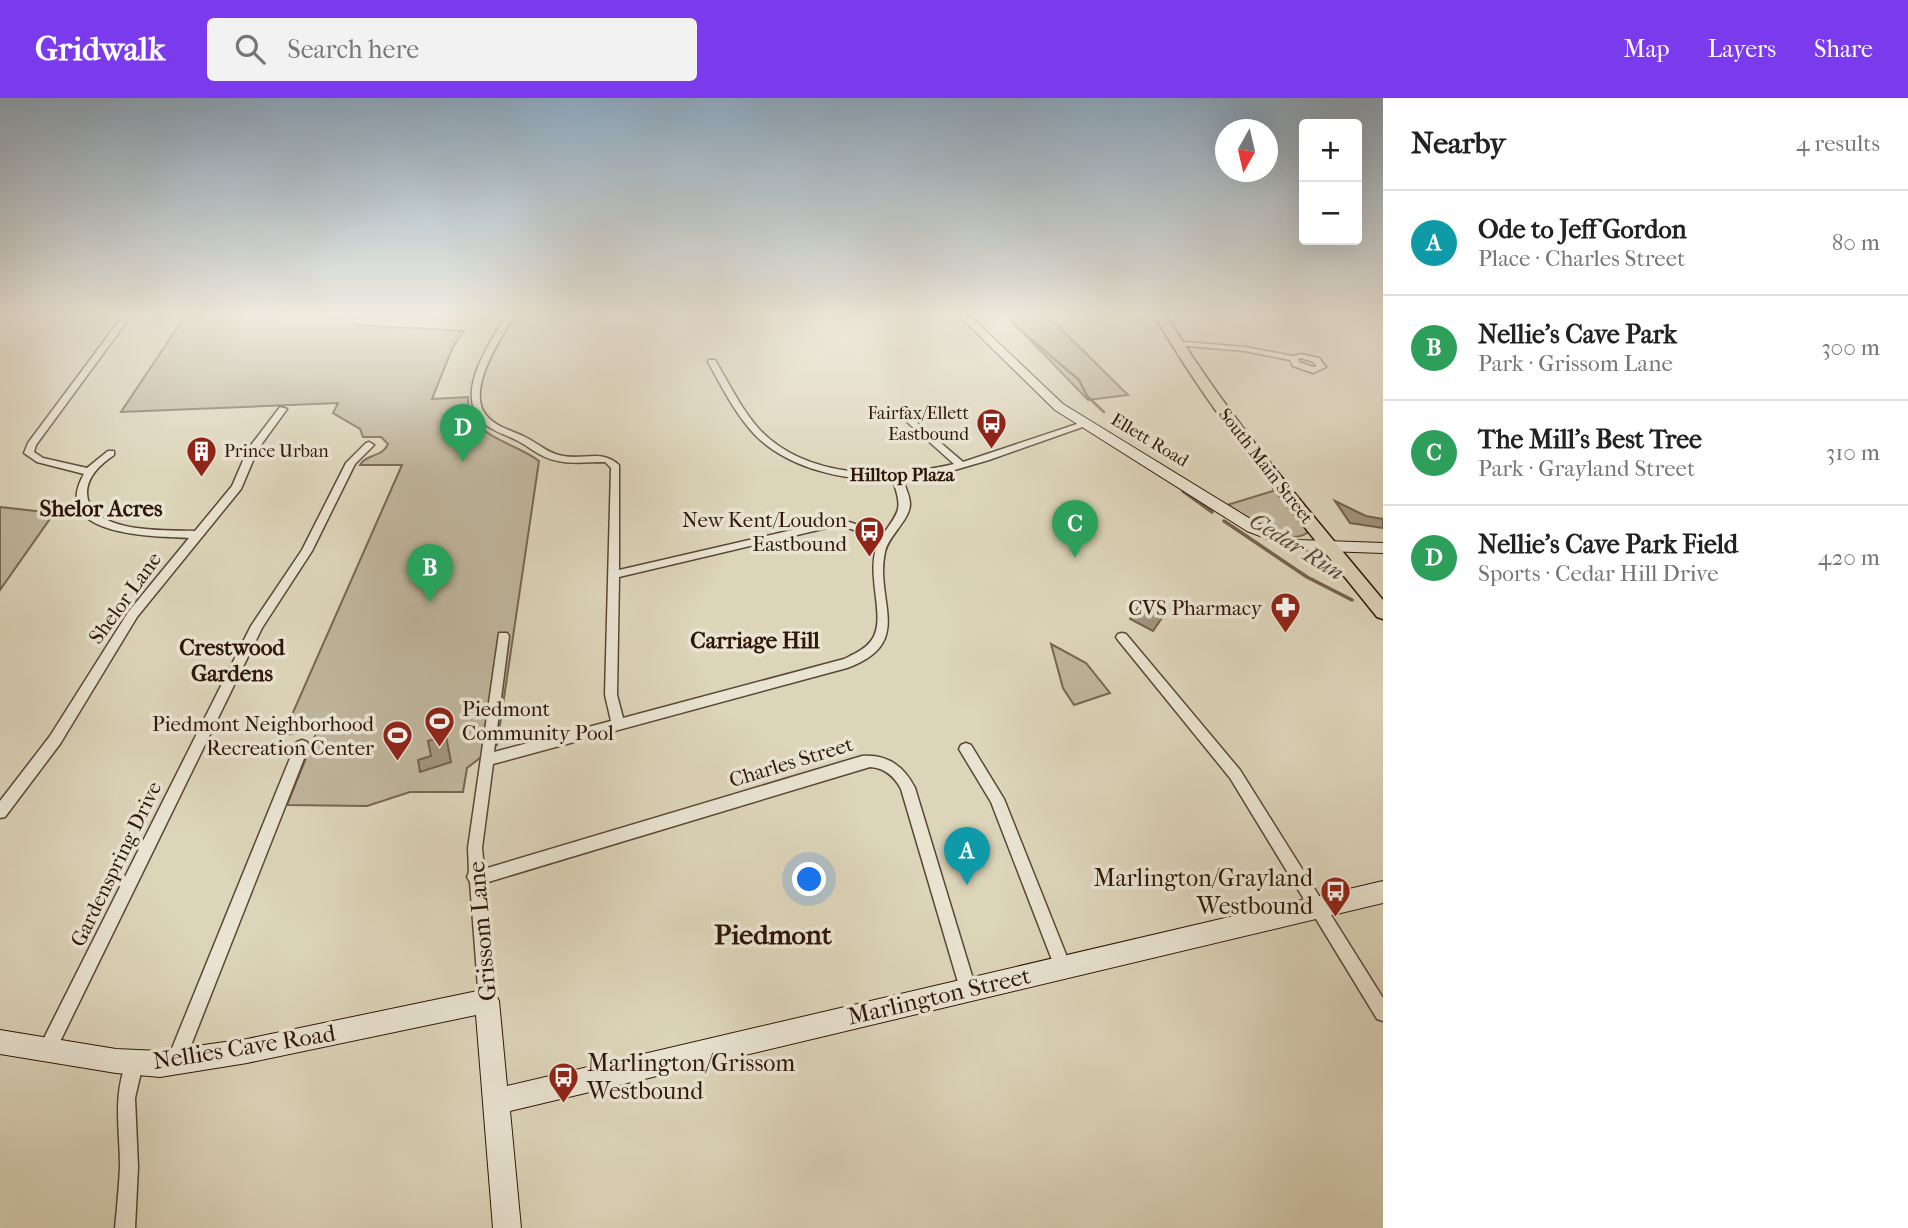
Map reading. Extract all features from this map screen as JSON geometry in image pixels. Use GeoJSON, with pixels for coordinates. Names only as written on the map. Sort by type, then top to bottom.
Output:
{"type":"FeatureCollection","features":[{"type":"Feature","properties":{"kind":"main road","name":"South Main Street"},"geometry":{"type":"LineString","coordinates":[[1196,366],[1235,429],[1340,548],[1383,591]]}},
{"type":"Feature","properties":{"kind":"main road","name":"South Main Street"},"geometry":{"type":"LineString","coordinates":[[1340,548],[1383,612]]}},
{"type":"Feature","properties":{"kind":"street"},"geometry":{"type":"LineString","coordinates":[[90,366],[31,445],[29,453],[40,460],[90,471]]}},
{"type":"Feature","properties":{"kind":"street"},"geometry":{"type":"LineString","coordinates":[[484,366],[475,393],[479,412],[497,428],[555,458],[612,461],[616,467],[611,695],[618,724]]}},
{"type":"Feature","properties":{"kind":"street"},"geometry":{"type":"LineString","coordinates":[[714,366],[753,427],[779,449],[808,463],[840,472],[897,478],[926,474],[1086,424]]}},
{"type":"Feature","properties":{"kind":"street","name":"Ellett Road"},"geometry":{"type":"LineString","coordinates":[[1014,366],[1038,389],[1086,424],[1268,535],[1296,545],[1383,548]]}},
{"type":"Feature","properties":{"kind":"street","name":"Shelor Lane"},"geometry":{"type":"LineString","coordinates":[[0,812],[55,740],[124,628],[237,487],[253,449],[283,409]]}},
{"type":"Feature","properties":{"kind":"street"},"geometry":{"type":"LineString","coordinates":[[900,411],[961,465]]}},
{"type":"Feature","properties":{"kind":"street","name":"Gardenspring Drive"},"geometry":{"type":"LineString","coordinates":[[47,1050],[257,626],[307,551],[351,463],[369,445]]}},
{"type":"Feature","properties":{"kind":"street"},"geometry":{"type":"LineString","coordinates":[[111,453],[96,463],[82,487],[81,502],[85,512],[95,521],[120,528],[197,535]]}},
{"type":"Feature","properties":{"kind":"street"},"geometry":{"type":"LineString","coordinates":[[486,760],[847,663],[870,650],[884,628],[878,562],[886,537],[904,512],[905,505],[897,478]]}},
{"type":"Feature","properties":{"kind":"street"},"geometry":{"type":"LineString","coordinates":[[613,575],[831,524],[849,524],[886,537]]}},
{"type":"Feature","properties":{"kind":"street","name":"Grissom Lane"},"geometry":{"type":"LineString","coordinates":[[503,636],[475,848],[475,877],[507,1228]]}},
{"type":"Feature","properties":{"kind":"street"},"geometry":{"type":"LineString","coordinates":[[1122,637],[1235,774],[1383,1013]]}},
{"type":"Feature","properties":{"kind":"street"},"geometry":{"type":"LineString","coordinates":[[175,1063],[302,746]]}},
{"type":"Feature","properties":{"kind":"street"},"geometry":{"type":"LineString","coordinates":[[965,749],[998,799],[1063,967]]}},
{"type":"Feature","properties":{"kind":"street","name":"Charles Street"},"geometry":{"type":"LineString","coordinates":[[475,877],[486,876],[862,762],[883,762],[899,772],[908,789],[968,989]]}},
{"type":"Feature","properties":{"kind":"street","name":"Marlington Street"},"geometry":{"type":"LineString","coordinates":[[496,1101],[1383,892]]}},
{"type":"Feature","properties":{"kind":"street","name":"Nellies Cave Road"},"geometry":{"type":"LineString","coordinates":[[0,1042],[134,1063],[175,1063],[487,1001]]}},
{"type":"Feature","properties":{"kind":"street"},"geometry":{"type":"LineString","coordinates":[[125,1228],[129,1167],[126,1098],[134,1063]]}},
{"type":"Feature","properties":{"kind":"shaded area"},"geometry":{"type":"Polygon","coordinates":[[[152,366],[445,366],[432,399],[468,397],[469,410],[474,421],[493,436],[539,461],[497,745],[467,768],[463,792],[410,792],[367,806],[287,805],[317,731],[283,735],[402,465],[360,465],[366,459],[382,452],[388,444],[381,437],[363,437],[360,429],[333,413],[338,403],[121,412],[152,366]]]}},
{"type":"Feature","properties":{"kind":"shaded area"},"geometry":{"type":"Polygon","coordinates":[[[1055,366],[1098,366],[1128,395],[1088,400],[1055,366]]]}},
{"type":"Feature","properties":{"kind":"shaded area"},"geometry":{"type":"Polygon","coordinates":[[[1276,490],[1307,533],[1298,537],[1277,534],[1227,505],[1276,490]]]}},
{"type":"Feature","properties":{"kind":"shaded area"},"geometry":{"type":"Polygon","coordinates":[[[1335,501],[1366,516],[1383,519],[1383,528],[1350,523],[1335,501]]]}},
{"type":"Feature","properties":{"kind":"shaded area"},"geometry":{"type":"Polygon","coordinates":[[[0,507],[54,513],[0,590],[0,507]]]}},
{"type":"Feature","properties":{"kind":"shaded area"},"geometry":{"type":"Polygon","coordinates":[[[1145,598],[1168,609],[1153,631],[1130,619],[1145,598]]]}},
{"type":"Feature","properties":{"kind":"shaded area"},"geometry":{"type":"Polygon","coordinates":[[[1051,644],[1086,663],[1110,693],[1074,705],[1063,688],[1051,644]]]}},
{"type":"Feature","properties":{"kind":"shaded area","name":"Piedmont Community Pool"},"geometry":{"type":"Polygon","coordinates":[[[446,736],[451,762],[420,772],[418,760],[431,756],[428,741],[446,736]]]}},
{"type":"Feature","properties":{"kind":"waterway","name":"Cedar Run"},"geometry":{"type":"LineString","coordinates":[[1062,366],[1079,380],[1087,396],[1104,412]]}},
{"type":"Feature","properties":{"kind":"waterway","name":"Cedar Run"},"geometry":{"type":"LineString","coordinates":[[1183,491],[1212,512]]}},
{"type":"Feature","properties":{"kind":"waterway","name":"Cedar Run"},"geometry":{"type":"LineString","coordinates":[[1224,521],[1307,577],[1352,600]]}},
{"type":"Feature","properties":{"kind":"place","name":"Fairfax/Ellett Eastbound"},"geometry":{"type":"Point","coordinates":[992,450]}},
{"type":"Feature","properties":{"kind":"place","name":"Nellie's Cave Park Field"},"geometry":{"type":"Point","coordinates":[463,462]}},
{"type":"Feature","properties":{"kind":"place","name":"Prince Urban"},"geometry":{"type":"Point","coordinates":[201,478]}},
{"type":"Feature","properties":{"kind":"place","name":"The Mill's Best Tree"},"geometry":{"type":"Point","coordinates":[1075,558]}},
{"type":"Feature","properties":{"kind":"place","name":"New Kent/Loudon Eastbound"},"geometry":{"type":"Point","coordinates":[870,559]}},
{"type":"Feature","properties":{"kind":"place","name":"Nellie's Cave Park"},"geometry":{"type":"Point","coordinates":[430,602]}},
{"type":"Feature","properties":{"kind":"place","name":"CVS Pharmacy"},"geometry":{"type":"Point","coordinates":[1285,635]}},
{"type":"Feature","properties":{"kind":"place","name":"Piedmont Community Pool"},"geometry":{"type":"Point","coordinates":[439,748]}},
{"type":"Feature","properties":{"kind":"place","name":"Piedmont Neighborhood Recreation Center"},"geometry":{"type":"Point","coordinates":[397,763]}},
{"type":"Feature","properties":{"kind":"place","name":"Ode to Jeff Gordon"},"geometry":{"type":"Point","coordinates":[967,885]}},
{"type":"Feature","properties":{"kind":"place","name":"Marlington/Grayland Westbound"},"geometry":{"type":"Point","coordinates":[1336,919]}},
{"type":"Feature","properties":{"kind":"place","name":"Marlington/Grissom Westbound"},"geometry":{"type":"Point","coordinates":[564,1104]}},
{"type":"Feature","properties":{"kind":"district","name":"Hilltop Plaza"},"geometry":{"type":"Point","coordinates":[902,474]}},
{"type":"Feature","properties":{"kind":"district","name":"Shelor Acres"},"geometry":{"type":"Point","coordinates":[101,508]}},
{"type":"Feature","properties":{"kind":"district","name":"Carriage Hill"},"geometry":{"type":"Point","coordinates":[755,640]}},
{"type":"Feature","properties":{"kind":"district","name":"Crestwood Gardens"},"geometry":{"type":"Point","coordinates":[232,660]}},
{"type":"Feature","properties":{"kind":"district","name":"Piedmont"},"geometry":{"type":"Point","coordinates":[773,934]}}]}
